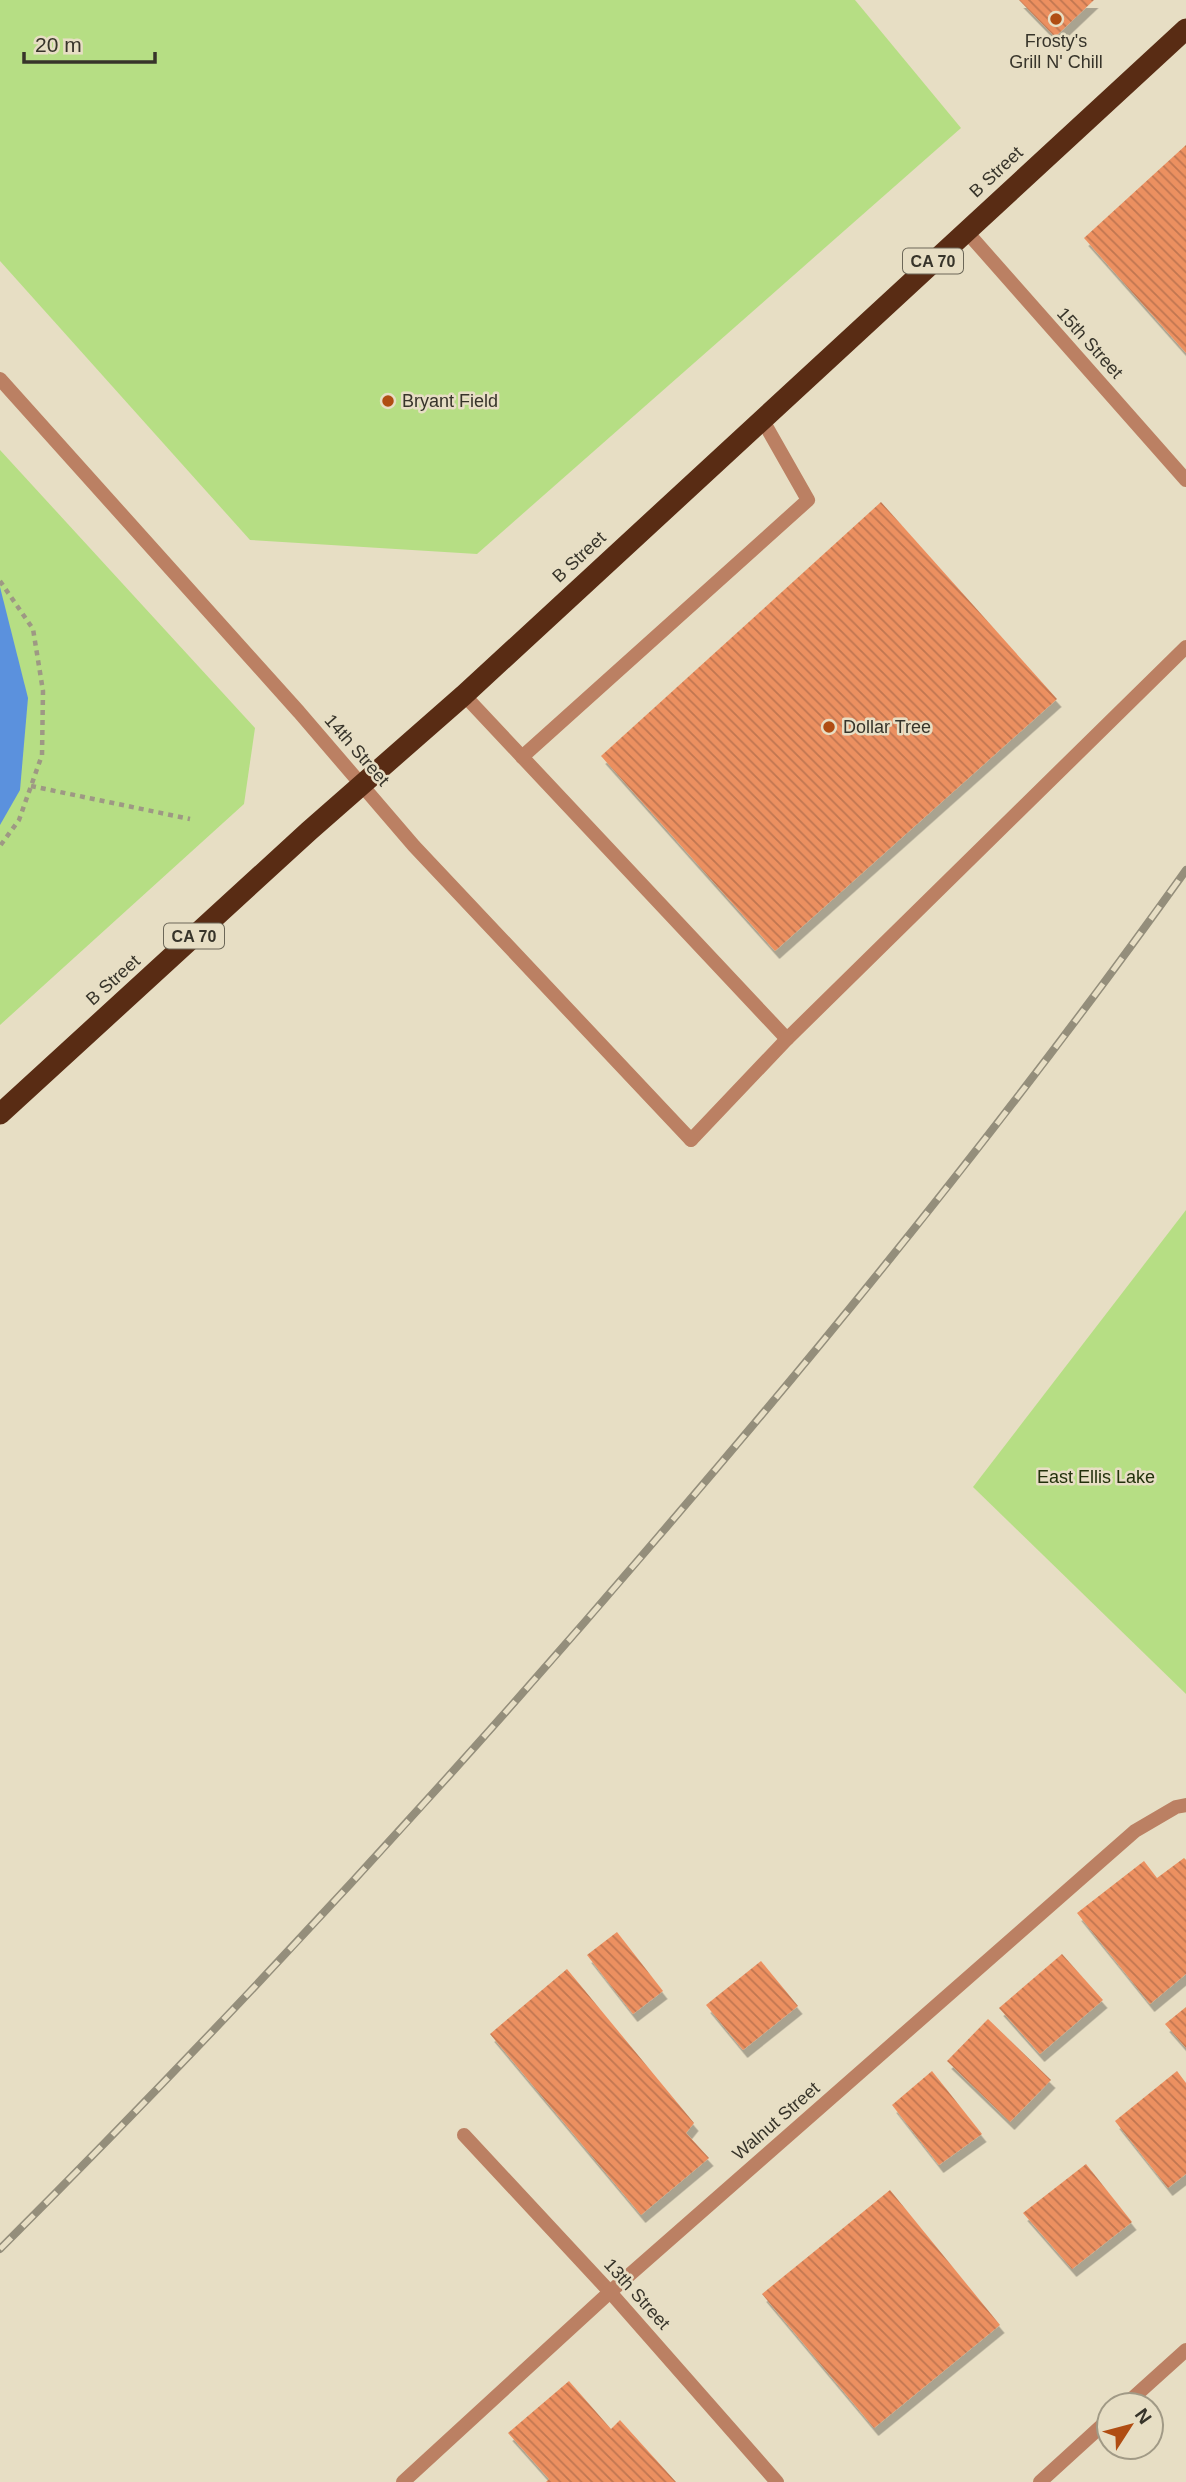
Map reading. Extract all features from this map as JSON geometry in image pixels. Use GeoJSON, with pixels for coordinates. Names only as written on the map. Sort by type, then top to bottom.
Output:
{"type":"FeatureCollection","features":[{"type":"Feature","properties":{"kind":"highway","name":"B Street"},"geometry":{"type":"LineString","coordinates":[[0,1114],[464,695],[1186,29]]}},
{"type":"Feature","properties":{"kind":"street","name":"15th Street"},"geometry":{"type":"LineString","coordinates":[[966,231],[1186,480]]}},
{"type":"Feature","properties":{"kind":"street","name":"14th Street"},"geometry":{"type":"LineString","coordinates":[[0,379],[414,846],[691,1140],[788,1039]]}},
{"type":"Feature","properties":{"kind":"street"},"geometry":{"type":"LineString","coordinates":[[522,757],[808,500],[762,419]]}},
{"type":"Feature","properties":{"kind":"street"},"geometry":{"type":"LineString","coordinates":[[464,695],[788,1039],[1186,647]]}},
{"type":"Feature","properties":{"kind":"street","name":"Walnut Street"},"geometry":{"type":"LineString","coordinates":[[403,2482],[610,2292],[1135,1831],[1176,1807],[1186,1805]]}},
{"type":"Feature","properties":{"kind":"street","name":"13th Street"},"geometry":{"type":"LineString","coordinates":[[464,2135],[610,2292],[777,2482]]}},
{"type":"Feature","properties":{"kind":"street"},"geometry":{"type":"LineString","coordinates":[[1141,2391],[1186,2350]]}},
{"type":"Feature","properties":{"kind":"street"},"geometry":{"type":"LineString","coordinates":[[1040,2482],[1095,2432]]}},
{"type":"Feature","properties":{"kind":"path"},"geometry":{"type":"LineString","coordinates":[[0,581],[33,629],[43,691],[42,755],[19,820],[0,846]]}},
{"type":"Feature","properties":{"kind":"path"},"geometry":{"type":"LineString","coordinates":[[31,786],[190,819]]}},
{"type":"Feature","properties":{"kind":"green space","name":"Bryant Field"},"geometry":{"type":"Polygon","coordinates":[[[0,0],[855,0],[961,128],[477,554],[250,540],[0,261],[0,0]]]}},
{"type":"Feature","properties":{"kind":"green space"},"geometry":{"type":"Polygon","coordinates":[[[0,450],[255,728],[244,804],[0,1025],[0,450]]]}},
{"type":"Feature","properties":{"kind":"green space","name":"East Ellis Lake"},"geometry":{"type":"Polygon","coordinates":[[[1186,1210],[1186,1694],[973,1487],[1186,1210]]]}},
{"type":"Feature","properties":{"kind":"water"},"geometry":{"type":"Polygon","coordinates":[[[0,587],[28,698],[20,790],[0,825],[0,587]]]}},
{"type":"Feature","properties":{"kind":"building","name":"Frosty's Grill N' Chill"},"geometry":{"type":"Polygon","coordinates":[[[1019,0],[1094,0],[1055,37],[1019,0]]]}},
{"type":"Feature","properties":{"kind":"building"},"geometry":{"type":"Polygon","coordinates":[[[1186,145],[1186,353],[1084,238],[1186,145]]]}},
{"type":"Feature","properties":{"kind":"building","name":"Dollar Tree"},"geometry":{"type":"Polygon","coordinates":[[[881,502],[1057,699],[775,951],[601,756],[881,502]]]}},
{"type":"Feature","properties":{"kind":"building"},"geometry":{"type":"Polygon","coordinates":[[[1184,1858],[1186,1974],[1150,2004],[1077,1913],[1144,1861],[1157,1878],[1184,1858]]]}},
{"type":"Feature","properties":{"kind":"building"},"geometry":{"type":"Polygon","coordinates":[[[617,1932],[663,1991],[633,2014],[587,1955],[617,1932]]]}},
{"type":"Feature","properties":{"kind":"building"},"geometry":{"type":"Polygon","coordinates":[[[1062,1954],[1103,2000],[1040,2054],[999,2008],[1062,1954]]]}},
{"type":"Feature","properties":{"kind":"building"},"geometry":{"type":"Polygon","coordinates":[[[761,1961],[798,2006],[743,2050],[706,2005],[761,1961]]]}},
{"type":"Feature","properties":{"kind":"building"},"geometry":{"type":"Polygon","coordinates":[[[567,1969],[694,2123],[686,2133],[709,2158],[641,2215],[490,2034],[567,1969]]]}},
{"type":"Feature","properties":{"kind":"building"},"geometry":{"type":"Polygon","coordinates":[[[1186,2007],[1186,2048],[1165,2024],[1186,2007]]]}},
{"type":"Feature","properties":{"kind":"building"},"geometry":{"type":"Polygon","coordinates":[[[988,2019],[1051,2080],[1010,2122],[947,2061],[988,2019]]]}},
{"type":"Feature","properties":{"kind":"building"},"geometry":{"type":"Polygon","coordinates":[[[932,2071],[982,2134],[939,2165],[892,2105],[932,2071]]]}},
{"type":"Feature","properties":{"kind":"building"},"geometry":{"type":"Polygon","coordinates":[[[1177,2071],[1186,2083],[1186,2174],[1168,2188],[1115,2121],[1177,2071]]]}},
{"type":"Feature","properties":{"kind":"building"},"geometry":{"type":"Polygon","coordinates":[[[1086,2164],[1132,2222],[1072,2269],[1023,2213],[1086,2164]]]}},
{"type":"Feature","properties":{"kind":"building"},"geometry":{"type":"Polygon","coordinates":[[[890,2190],[1000,2325],[874,2428],[762,2294],[890,2190]]]}},
{"type":"Feature","properties":{"kind":"building"},"geometry":{"type":"Polygon","coordinates":[[[569,2381],[611,2429],[620,2420],[676,2482],[546,2482],[549,2479],[508,2433],[569,2381]]]}},
{"type":"Feature","properties":{"kind":"railway"},"geometry":{"type":"LineString","coordinates":[[0,2249],[253,1988],[418,1810],[579,1629],[795,1375],[930,1210],[1060,1041],[1186,870]]}},
{"type":"Feature","properties":{"kind":"place","name":"Frosty's Grill N' Chill"},"geometry":{"type":"Point","coordinates":[1056,19]}},
{"type":"Feature","properties":{"kind":"place","name":"Bryant Field"},"geometry":{"type":"Point","coordinates":[388,401]}},
{"type":"Feature","properties":{"kind":"place","name":"Dollar Tree"},"geometry":{"type":"Point","coordinates":[829,727]}}]}
